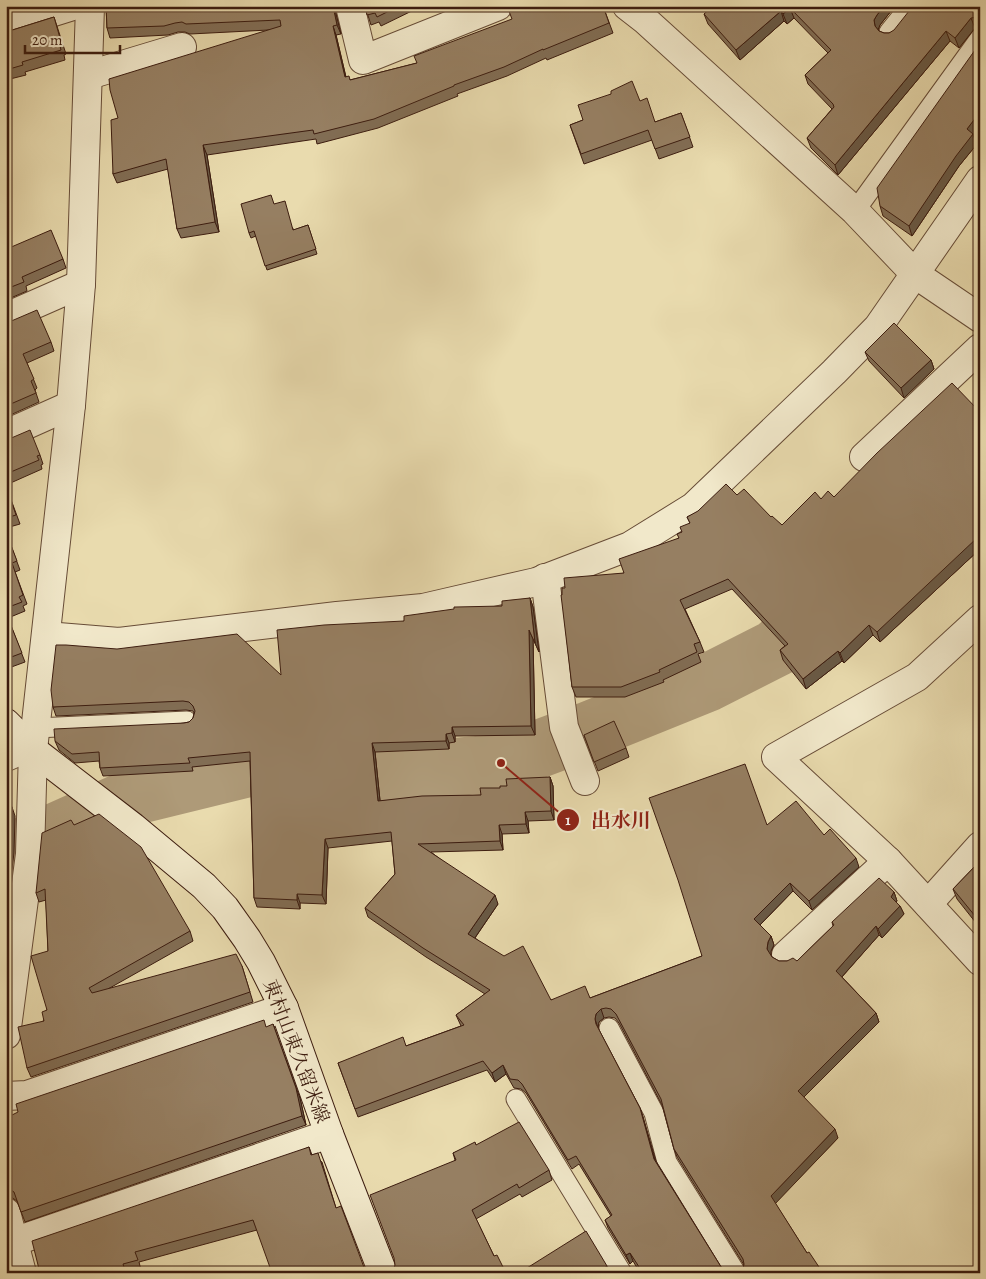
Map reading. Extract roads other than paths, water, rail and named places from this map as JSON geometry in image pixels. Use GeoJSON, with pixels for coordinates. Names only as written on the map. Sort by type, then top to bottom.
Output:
{"type":"FeatureCollection","features":[{"type":"Feature","properties":{"kind":"street"},"geometry":{"type":"LineString","coordinates":[[6,27],[73,6]]}},
{"type":"Feature","properties":{"kind":"street"},"geometry":{"type":"LineString","coordinates":[[6,1035],[31,841],[34,739],[71,405],[81,284],[90,6]]}},
{"type":"Feature","properties":{"kind":"street"},"geometry":{"type":"LineString","coordinates":[[350,6],[363,60],[498,6]]}},
{"type":"Feature","properties":{"kind":"street"},"geometry":{"type":"LineString","coordinates":[[627,6],[653,27],[855,211],[915,274],[980,318]]}},
{"type":"Feature","properties":{"kind":"street"},"geometry":{"type":"LineString","coordinates":[[89,75],[182,47]]}},
{"type":"Feature","properties":{"kind":"street"},"geometry":{"type":"LineString","coordinates":[[46,636],[119,642],[337,616],[424,608],[536,582],[630,546],[693,507],[834,372],[878,327],[980,180]]}},
{"type":"Feature","properties":{"kind":"street"},"geometry":{"type":"LineString","coordinates":[[6,317],[81,284]]}},
{"type":"Feature","properties":{"kind":"street"},"geometry":{"type":"LineString","coordinates":[[864,457],[980,348]]}},
{"type":"Feature","properties":{"kind":"street"},"geometry":{"type":"LineString","coordinates":[[6,434],[71,405]]}},
{"type":"Feature","properties":{"kind":"street"},"geometry":{"type":"LineString","coordinates":[[545,578],[564,727],[585,781]]}},
{"type":"Feature","properties":{"kind":"street"},"geometry":{"type":"LineString","coordinates":[[980,619],[917,677],[776,757],[888,861],[980,961]]}},
{"type":"Feature","properties":{"kind":"street","name":"東村山東久留米線"},"geometry":{"type":"LineString","coordinates":[[6,723],[34,739],[97,800],[133,827],[204,886],[225,908],[261,962],[284,1008],[329,1134],[383,1273]]}},
{"type":"Feature","properties":{"kind":"street"},"geometry":{"type":"LineString","coordinates":[[928,904],[980,846]]}},
{"type":"Feature","properties":{"kind":"street"},"geometry":{"type":"LineString","coordinates":[[786,955],[888,861]]}},
{"type":"Feature","properties":{"kind":"street"},"geometry":{"type":"LineString","coordinates":[[6,1096],[27,1095],[284,1008]]}},
{"type":"Feature","properties":{"kind":"street"},"geometry":{"type":"LineString","coordinates":[[13,1242],[329,1134]]}},
{"type":"Feature","properties":{"kind":"street"},"geometry":{"type":"LineString","coordinates":[[6,1212],[22,1273]]}},
{"type":"Feature","properties":{"kind":"lane"},"geometry":{"type":"LineString","coordinates":[[889,32],[910,6]]}},
{"type":"Feature","properties":{"kind":"lane"},"geometry":{"type":"LineString","coordinates":[[855,211],[980,38]]}},
{"type":"Feature","properties":{"kind":"lane"},"geometry":{"type":"LineString","coordinates":[[6,762],[34,739],[187,721]]}},
{"type":"Feature","properties":{"kind":"lane"},"geometry":{"type":"LineString","coordinates":[[609,1028],[654,1113],[667,1162],[736,1273]]}},
{"type":"Feature","properties":{"kind":"lane"},"geometry":{"type":"LineString","coordinates":[[516,1099],[622,1273]]}},
{"type":"Feature","properties":{"kind":"waterway"},"geometry":{"type":"LineString","coordinates":[[6,854],[138,795],[261,765],[386,773],[501,763],[590,730],[709,682],[776,648],[840,588]]}},
{"type":"Feature","properties":{"kind":"place","name":"出水川"},"geometry":{"type":"Point","coordinates":[501,763]}}]}
